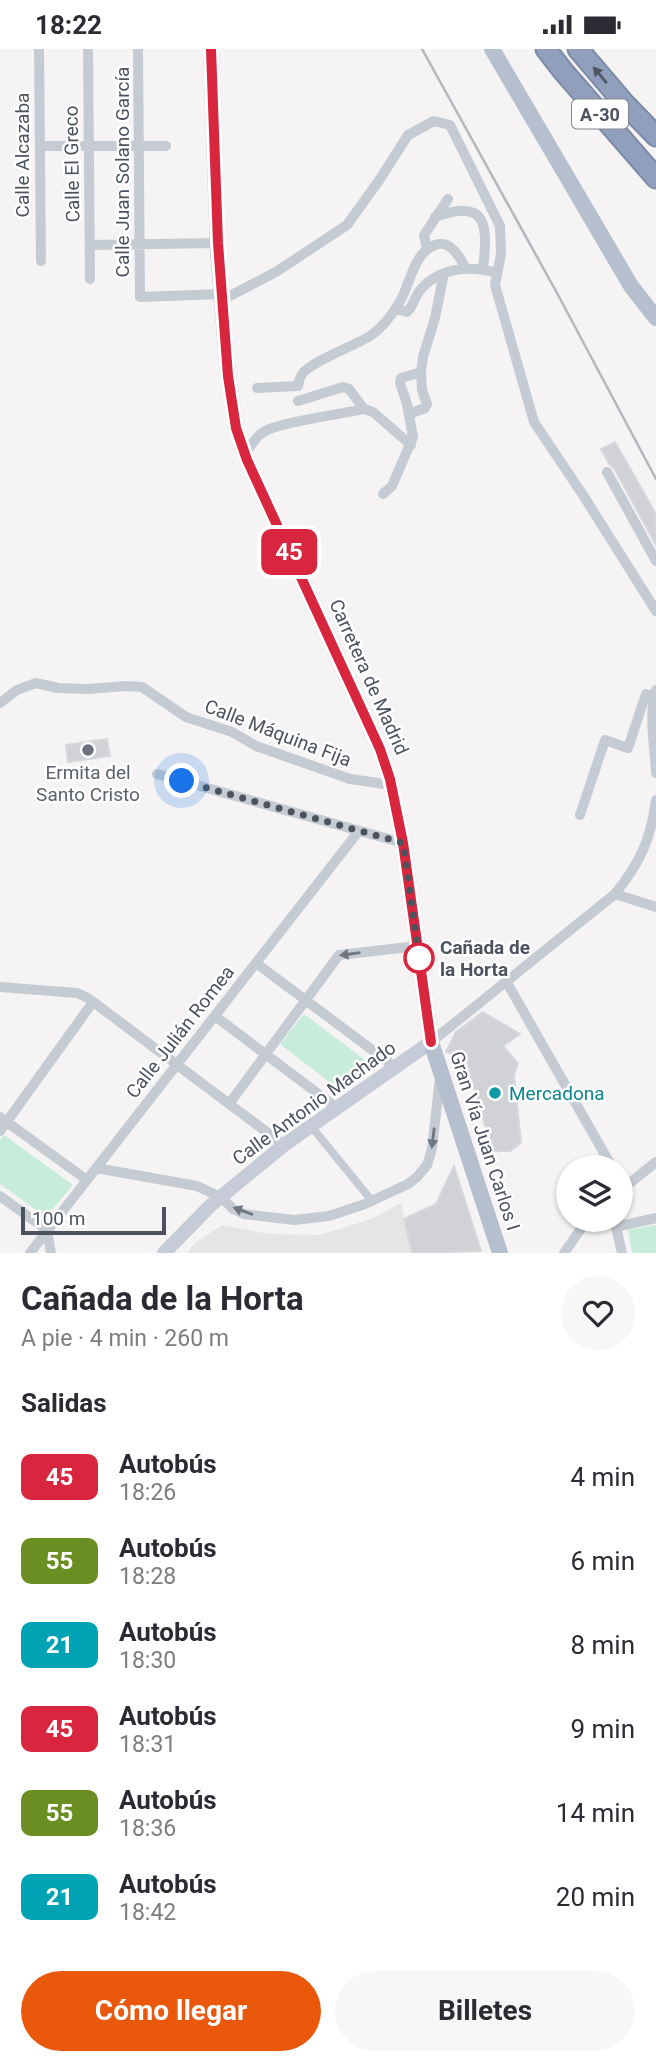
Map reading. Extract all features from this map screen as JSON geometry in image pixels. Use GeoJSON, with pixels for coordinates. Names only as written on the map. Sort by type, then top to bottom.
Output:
{"type":"FeatureCollection","features":[{"type":"Feature","properties":{"kind":"highway","name":"A-30"},"geometry":{"type":"LineString","coordinates":[[546,49],[656,178]]}},
{"type":"Feature","properties":{"kind":"highway","name":"A-30"},"geometry":{"type":"LineString","coordinates":[[578,49],[656,137]]}},
{"type":"Feature","properties":{"kind":"main road","name":"Carretera de Madrid"},"geometry":{"type":"LineString","coordinates":[[211,49],[218,243],[228,376],[236,428],[245,454],[380,749],[392,785],[403,843],[431,1042]]}},
{"type":"Feature","properties":{"kind":"main road"},"geometry":{"type":"LineString","coordinates":[[492,49],[631,286],[656,318]]}},
{"type":"Feature","properties":{"kind":"main road","name":"Calle Antonio Machado"},"geometry":{"type":"LineString","coordinates":[[164,1253],[221,1197],[284,1145],[431,1042]]}},
{"type":"Feature","properties":{"kind":"main road","name":"Gran Vía Juan Carlos I"},"geometry":{"type":"LineString","coordinates":[[431,1042],[500,1253]]}},
{"type":"Feature","properties":{"kind":"street","name":"Calle Alcazaba"},"geometry":{"type":"LineString","coordinates":[[39,49],[41,261]]}},
{"type":"Feature","properties":{"kind":"street","name":"Calle El Greco"},"geometry":{"type":"LineString","coordinates":[[88,49],[90,279]]}},
{"type":"Feature","properties":{"kind":"street","name":"Calle Juan Solano García"},"geometry":{"type":"LineString","coordinates":[[138,49],[140,297],[222,297]]}},
{"type":"Feature","properties":{"kind":"street"},"geometry":{"type":"LineString","coordinates":[[222,297],[276,272],[347,225],[408,135],[434,121],[450,125],[500,226],[501,254],[495,285],[534,422],[656,611]]}},
{"type":"Feature","properties":{"kind":"street"},"geometry":{"type":"LineString","coordinates":[[40,146],[166,146]]}},
{"type":"Feature","properties":{"kind":"street"},"geometry":{"type":"LineString","coordinates":[[427,250],[424,235],[448,199]]}},
{"type":"Feature","properties":{"kind":"street"},"geometry":{"type":"LineString","coordinates":[[435,217],[453,211],[470,211],[479,216],[484,224],[486,243],[483,269]]}},
{"type":"Feature","properties":{"kind":"street"},"geometry":{"type":"LineString","coordinates":[[90,245],[218,243]]}},
{"type":"Feature","properties":{"kind":"street"},"geometry":{"type":"LineString","coordinates":[[257,388],[298,386],[304,372],[321,360],[371,335],[397,306],[418,262],[427,250],[441,243],[448,245],[459,255],[466,268]]}},
{"type":"Feature","properties":{"kind":"street"},"geometry":{"type":"LineString","coordinates":[[397,306],[407,311],[420,289],[444,273],[466,268],[497,273]]}},
{"type":"Feature","properties":{"kind":"street"},"geometry":{"type":"LineString","coordinates":[[409,414],[425,408],[427,404],[422,390],[421,372],[444,273]]}},
{"type":"Feature","properties":{"kind":"street"},"geometry":{"type":"LineString","coordinates":[[383,494],[392,486],[414,437],[401,378],[421,372]]}},
{"type":"Feature","properties":{"kind":"street"},"geometry":{"type":"LineString","coordinates":[[298,401],[343,387],[349,389],[364,409]]}},
{"type":"Feature","properties":{"kind":"street"},"geometry":{"type":"LineString","coordinates":[[245,454],[265,431],[364,409],[373,412],[411,446]]}},
{"type":"Feature","properties":{"kind":"street"},"geometry":{"type":"LineString","coordinates":[[607,472],[656,561]]}},
{"type":"Feature","properties":{"kind":"street","name":"Calle Máquina Fija"},"geometry":{"type":"LineString","coordinates":[[0,703],[17,690],[36,683],[58,688],[142,687],[186,717],[232,732],[256,746],[350,779],[392,785]]}},
{"type":"Feature","properties":{"kind":"street"},"geometry":{"type":"LineString","coordinates":[[580,815],[605,740],[628,748],[646,694],[655,694],[656,773]]}},
{"type":"Feature","properties":{"kind":"street"},"geometry":{"type":"LineString","coordinates":[[157,774],[403,843]]}},
{"type":"Feature","properties":{"kind":"street"},"geometry":{"type":"LineString","coordinates":[[431,1042],[615,894],[635,868],[646,846],[656,801]]}},
{"type":"Feature","properties":{"kind":"street","name":"Calle Julián Romea"},"geometry":{"type":"LineString","coordinates":[[30,1253],[358,832]]}},
{"type":"Feature","properties":{"kind":"street"},"geometry":{"type":"LineString","coordinates":[[615,894],[656,907]]}},
{"type":"Feature","properties":{"kind":"street"},"geometry":{"type":"LineString","coordinates":[[229,1104],[338,955],[418,946]]}},
{"type":"Feature","properties":{"kind":"street"},"geometry":{"type":"LineString","coordinates":[[256,963],[395,1067]]}},
{"type":"Feature","properties":{"kind":"street"},"geometry":{"type":"LineString","coordinates":[[506,981],[605,1155]]}},
{"type":"Feature","properties":{"kind":"street"},"geometry":{"type":"LineString","coordinates":[[0,987],[77,993],[93,1002],[284,1145]]}},
{"type":"Feature","properties":{"kind":"street"},"geometry":{"type":"LineString","coordinates":[[87,1180],[2,1123],[93,1002]]}},
{"type":"Feature","properties":{"kind":"street"},"geometry":{"type":"LineString","coordinates":[[215,1016],[337,1108]]}},
{"type":"Feature","properties":{"kind":"street"},"geometry":{"type":"LineString","coordinates":[[96,1168],[197,1186],[221,1197],[233,1209],[244,1214],[294,1220],[329,1216],[372,1201],[418,1177],[427,1165],[432,1149],[440,1070]]}},
{"type":"Feature","properties":{"kind":"street"},"geometry":{"type":"LineString","coordinates":[[310,1126],[372,1201]]}},
{"type":"Feature","properties":{"kind":"street"},"geometry":{"type":"LineString","coordinates":[[633,1179],[656,1162]]}},
{"type":"Feature","properties":{"kind":"street"},"geometry":{"type":"LineString","coordinates":[[0,1196],[47,1230],[51,1253]]}},
{"type":"Feature","properties":{"kind":"street"},"geometry":{"type":"LineString","coordinates":[[633,1221],[656,1218]]}},
{"type":"Feature","properties":{"kind":"street"},"geometry":{"type":"LineString","coordinates":[[564,1253],[579,1232]]}},
{"type":"Feature","properties":{"kind":"street"},"geometry":{"type":"LineString","coordinates":[[617,1232],[622,1253]]}},
{"type":"Feature","properties":{"kind":"shaded area"},"geometry":{"type":"Polygon","coordinates":[[[401,1203],[412,1253],[187,1253],[194,1244],[222,1225],[269,1234],[320,1235],[371,1219],[401,1203]]]}},
{"type":"Feature","properties":{"kind":"green space"},"geometry":{"type":"Polygon","coordinates":[[[304,1014],[373,1066],[337,1088],[280,1044],[304,1014]]]}},
{"type":"Feature","properties":{"kind":"green space"},"geometry":{"type":"Polygon","coordinates":[[[4,1135],[73,1185],[46,1217],[0,1184],[0,1140],[4,1135]]]}},
{"type":"Feature","properties":{"kind":"green space"},"geometry":{"type":"Polygon","coordinates":[[[656,1225],[656,1253],[632,1253],[628,1232],[633,1232],[633,1229],[656,1225]]]}},
{"type":"Feature","properties":{"kind":"building"},"geometry":{"type":"Polygon","coordinates":[[[615,442],[656,514],[656,545],[601,449],[615,442]]]}},
{"type":"Feature","properties":{"kind":"building","name":"Ermita del Santo Cristo"},"geometry":{"type":"Polygon","coordinates":[[[107,739],[110,756],[68,762],[66,745],[107,739]]]}},
{"type":"Feature","properties":{"kind":"building","name":"Mercadona"},"geometry":{"type":"Polygon","coordinates":[[[483,1012],[520,1034],[503,1046],[518,1063],[514,1076],[521,1143],[510,1151],[494,1151],[466,1058],[446,1052],[456,1032],[483,1012]]]}},
{"type":"Feature","properties":{"kind":"building"},"geometry":{"type":"Polygon","coordinates":[[[454,1166],[481,1251],[412,1253],[404,1219],[436,1204],[454,1166]]]}},
{"type":"Feature","properties":{"kind":"railway"},"geometry":{"type":"LineString","coordinates":[[422,49],[656,479]]}},
{"type":"Feature","properties":{"kind":"bus line","name":"45"},"geometry":{"type":"LineString","coordinates":[[211,49],[218,243],[228,376],[236,428],[247,460],[380,749],[390,779],[403,843],[431,1042]]}},
{"type":"Feature","properties":{"kind":"place","name":"Ermita del Santo Cristo"},"geometry":{"type":"Point","coordinates":[88,750]}},
{"type":"Feature","properties":{"kind":"place","name":"Cañada de la Horta"},"geometry":{"type":"Point","coordinates":[419,958]}},
{"type":"Feature","properties":{"kind":"place","name":"Mercadona"},"geometry":{"type":"Point","coordinates":[495,1093]}},
{"type":"Feature","properties":{"kind":"route"},"geometry":{"type":"LineString","coordinates":[[182,781],[403,843],[421,970],[419,958]]}}]}
